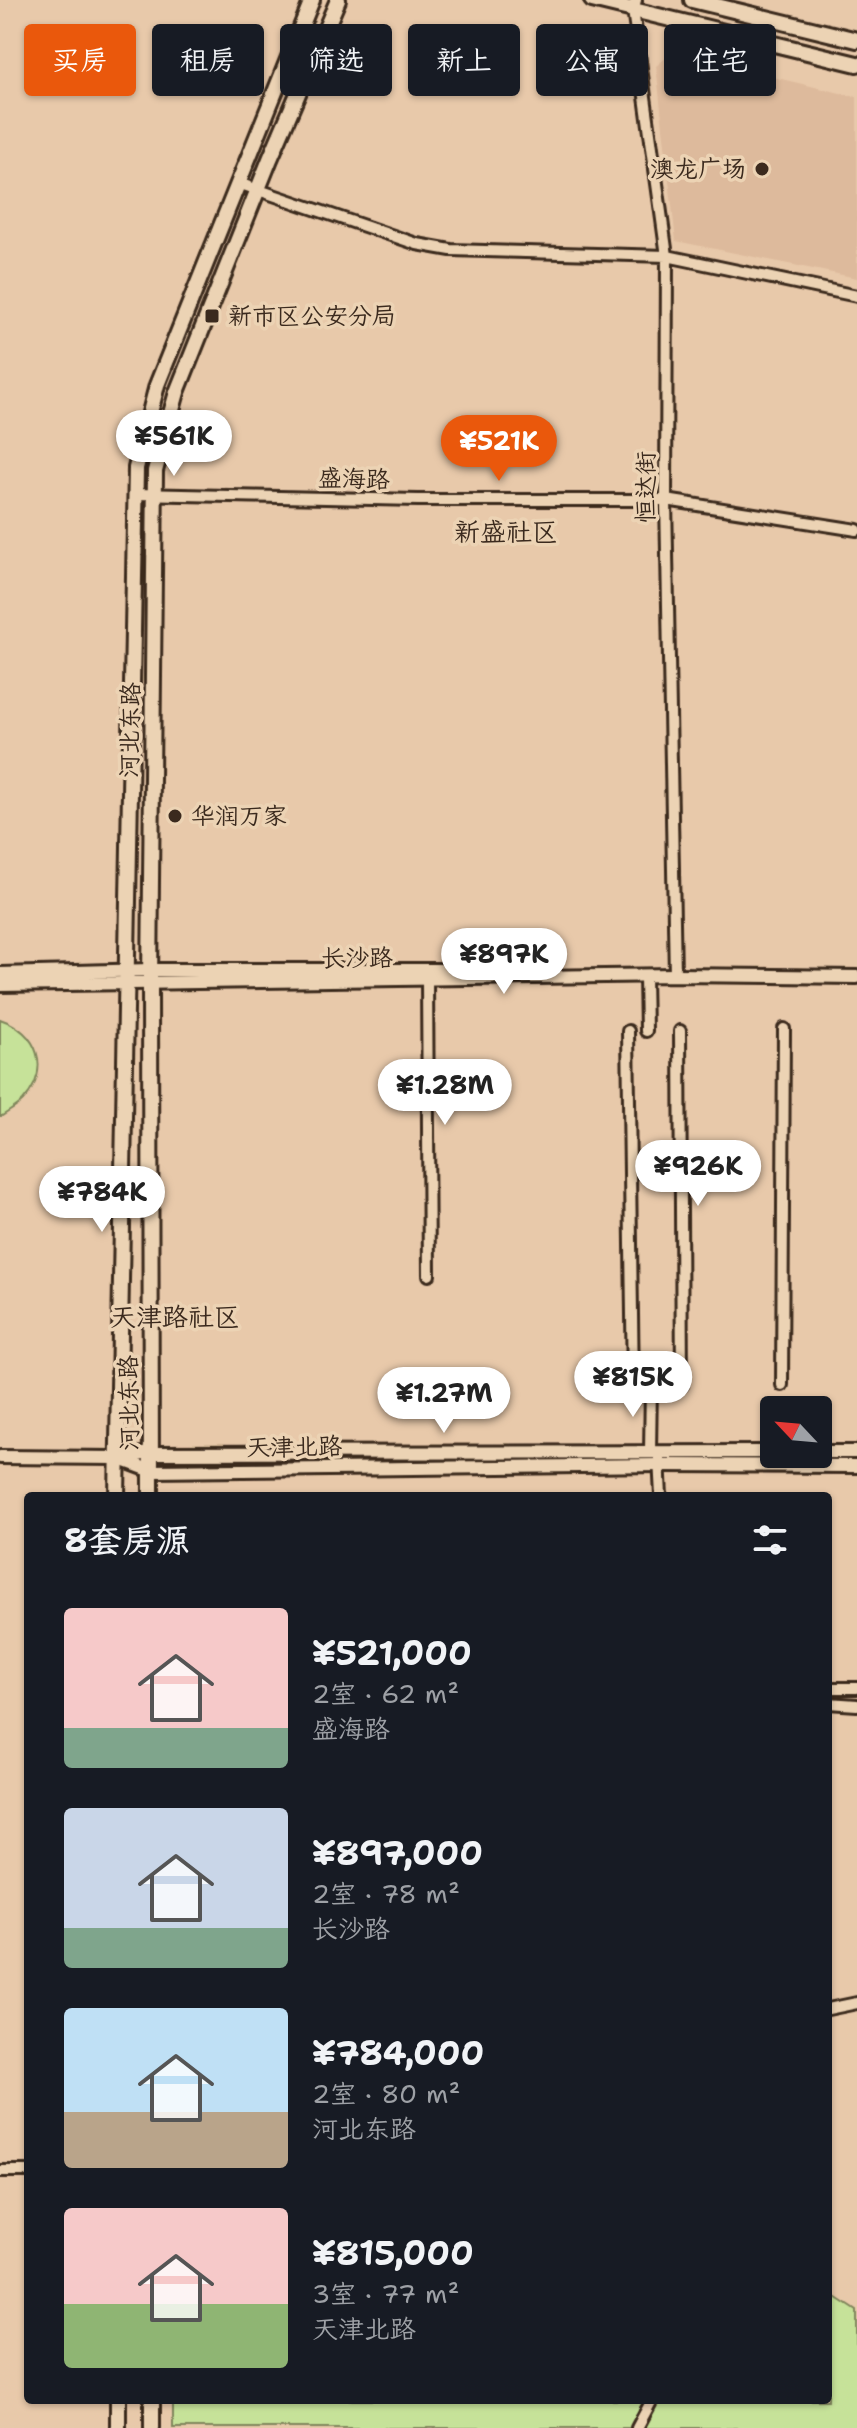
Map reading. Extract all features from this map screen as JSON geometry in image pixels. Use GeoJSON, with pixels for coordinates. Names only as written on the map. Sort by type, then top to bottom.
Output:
{"type":"FeatureCollection","features":[{"type":"Feature","properties":{"kind":"main road"},"geometry":{"type":"LineString","coordinates":[[117,1492],[136,468],[157,385],[312,0]]}},
{"type":"Feature","properties":{"kind":"main road","name":"河北东路"},"geometry":{"type":"LineString","coordinates":[[151,1492],[150,976],[155,471],[177,392],[338,0]]}},
{"type":"Feature","properties":{"kind":"main road"},"geometry":{"type":"LineString","coordinates":[[592,0],[635,5],[857,64]]}},
{"type":"Feature","properties":{"kind":"main road"},"geometry":{"type":"LineString","coordinates":[[692,0],[857,40]]}},
{"type":"Feature","properties":{"kind":"main road"},"geometry":{"type":"LineString","coordinates":[[118,2404],[118,2428]]}},
{"type":"Feature","properties":{"kind":"main road"},"geometry":{"type":"LineString","coordinates":[[152,2404],[152,2428]]}},
{"type":"Feature","properties":{"kind":"street","name":"恒达街"},"geometry":{"type":"LineString","coordinates":[[635,5],[667,256],[666,500],[675,972]]}},
{"type":"Feature","properties":{"kind":"street"},"geometry":{"type":"LineString","coordinates":[[238,183],[417,244],[451,250],[667,256],[857,296]]}},
{"type":"Feature","properties":{"kind":"street","name":"盛海路"},"geometry":{"type":"LineString","coordinates":[[135,494],[418,500],[666,500],[857,530]]}},
{"type":"Feature","properties":{"kind":"street","name":"长沙路"},"geometry":{"type":"LineString","coordinates":[[0,985],[150,976],[857,969]]}},
{"type":"Feature","properties":{"kind":"street","name":"长沙路"},"geometry":{"type":"LineString","coordinates":[[150,976],[427,980],[645,976],[675,972],[857,977]]}},
{"type":"Feature","properties":{"kind":"street","name":"长沙路"},"geometry":{"type":"LineString","coordinates":[[0,974],[125,978]]}},
{"type":"Feature","properties":{"kind":"street"},"geometry":{"type":"LineString","coordinates":[[645,976],[646,1031]]}},
{"type":"Feature","properties":{"kind":"street"},"geometry":{"type":"LineString","coordinates":[[427,980],[429,1275]]}},
{"type":"Feature","properties":{"kind":"street"},"geometry":{"type":"LineString","coordinates":[[782,1385],[784,1029]]}},
{"type":"Feature","properties":{"kind":"street"},"geometry":{"type":"LineString","coordinates":[[628,1031],[633,1385]]}},
{"type":"Feature","properties":{"kind":"street"},"geometry":{"type":"LineString","coordinates":[[680,1031],[682,1385]]}},
{"type":"Feature","properties":{"kind":"street"},"geometry":{"type":"LineString","coordinates":[[651,1385],[660,1492]]}},
{"type":"Feature","properties":{"kind":"street","name":"天津北路"},"geometry":{"type":"LineString","coordinates":[[117,1458],[152,1471],[760,1452]]}},
{"type":"Feature","properties":{"kind":"street"},"geometry":{"type":"LineString","coordinates":[[832,1452],[857,1452]]}},
{"type":"Feature","properties":{"kind":"street","name":"天津北路"},"geometry":{"type":"LineString","coordinates":[[0,1457],[117,1458],[150,1453],[656,1456],[857,1466]]}},
{"type":"Feature","properties":{"kind":"street"},"geometry":{"type":"LineString","coordinates":[[832,1688],[857,1688]]}},
{"type":"Feature","properties":{"kind":"street"},"geometry":{"type":"LineString","coordinates":[[832,1703],[857,1705]]}},
{"type":"Feature","properties":{"kind":"street"},"geometry":{"type":"LineString","coordinates":[[832,2008],[857,2003]]}},
{"type":"Feature","properties":{"kind":"street"},"geometry":{"type":"LineString","coordinates":[[0,2171],[24,2171]]}},
{"type":"Feature","properties":{"kind":"street"},"geometry":{"type":"LineString","coordinates":[[637,2428],[650,2404]]}},
{"type":"Feature","properties":{"kind":"shaded area","name":"澳龙广场"},"geometry":{"type":"Polygon","coordinates":[[[664,60],[664,96],[776,96],[776,78],[857,97],[857,278],[676,241],[656,66],[664,60]]]}},
{"type":"Feature","properties":{"kind":"green space"},"geometry":{"type":"Polygon","coordinates":[[[0,1019],[13,1025],[32,1042],[38,1064],[32,1089],[21,1103],[2,1116],[0,1116],[0,1019]]]}},
{"type":"Feature","properties":{"kind":"green space"},"geometry":{"type":"Polygon","coordinates":[[[832,2295],[857,2311],[857,2428],[173,2428],[173,2404],[832,2404],[832,2295]]]}},
{"type":"Feature","properties":{"kind":"place","name":"澳龙广场"},"geometry":{"type":"Point","coordinates":[762,169]}},
{"type":"Feature","properties":{"kind":"place","name":"新市区公安分局"},"geometry":{"type":"Point","coordinates":[212,316]}},
{"type":"Feature","properties":{"kind":"place","name":"华润万家"},"geometry":{"type":"Point","coordinates":[175,816]}},
{"type":"Feature","properties":{"kind":"district","name":"新盛社区"},"geometry":{"type":"Point","coordinates":[506,531]}},
{"type":"Feature","properties":{"kind":"district","name":"天津路社区"},"geometry":{"type":"Point","coordinates":[175,1316]}}]}
